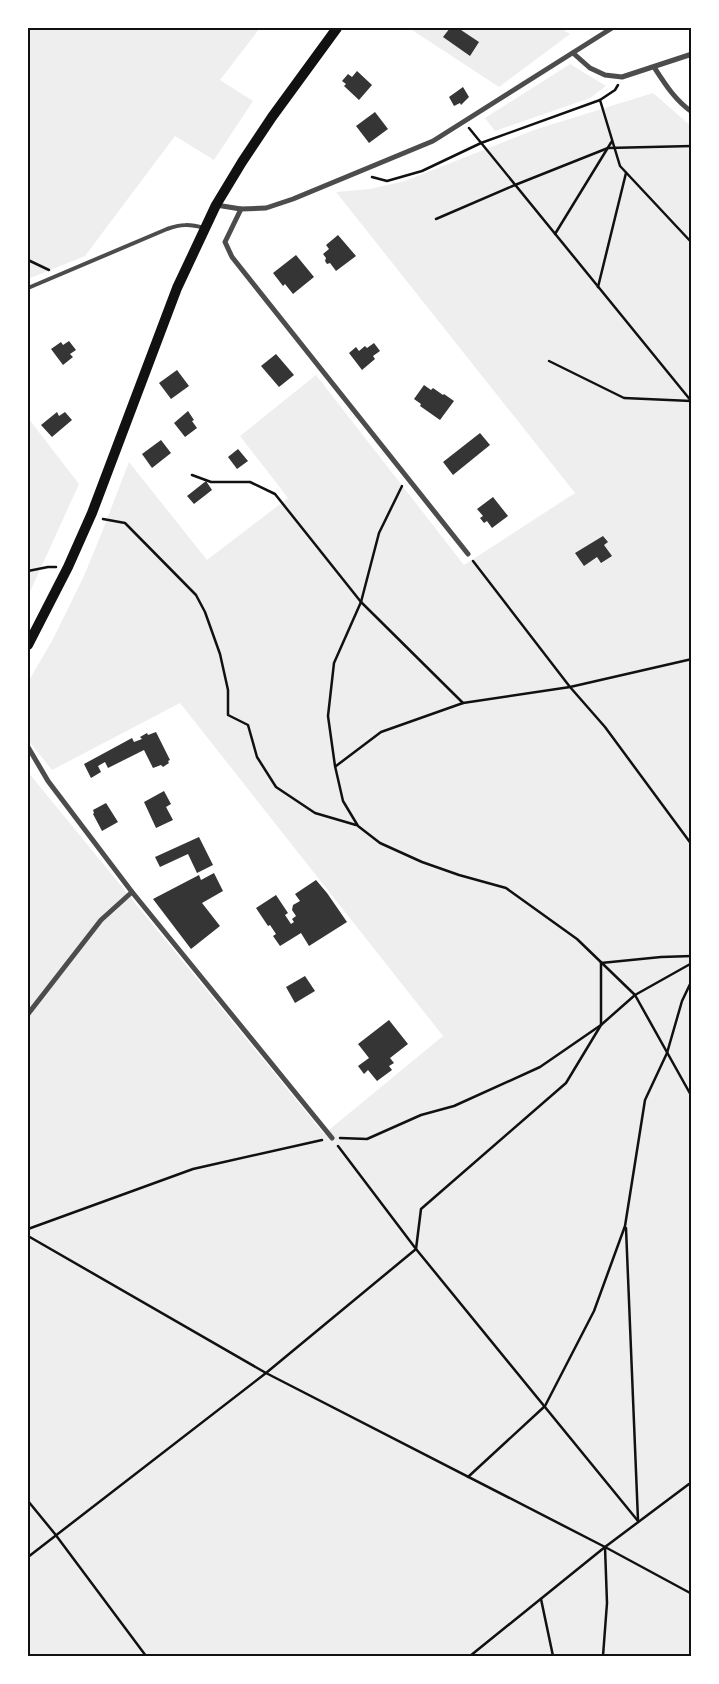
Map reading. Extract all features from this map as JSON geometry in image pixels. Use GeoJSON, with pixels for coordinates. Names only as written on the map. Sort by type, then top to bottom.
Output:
{"type":"FeatureCollection","features":[{"type":"Feature","properties":{"kind":"main road"},"geometry":{"type":"LineString","coordinates":[[28,645],[68,567],[92,512],[177,288],[216,205],[272,117],[337,28]]}},
{"type":"Feature","properties":{"kind":"street"},"geometry":{"type":"LineString","coordinates":[[216,205],[241,209],[266,208],[293,199],[433,141],[612,28]]}},
{"type":"Feature","properties":{"kind":"street"},"geometry":{"type":"LineString","coordinates":[[573,53],[590,68],[605,75],[622,78],[692,54]]}},
{"type":"Feature","properties":{"kind":"street"},"geometry":{"type":"LineString","coordinates":[[654,68],[681,105],[692,112]]}},
{"type":"Feature","properties":{"kind":"street"},"geometry":{"type":"LineString","coordinates":[[241,209],[225,242],[232,257],[468,554]]}},
{"type":"Feature","properties":{"kind":"street"},"geometry":{"type":"LineString","coordinates":[[28,747],[48,781],[132,892],[332,1138]]}},
{"type":"Feature","properties":{"kind":"street"},"geometry":{"type":"LineString","coordinates":[[28,1014],[102,920],[132,892]]}},
{"type":"Feature","properties":{"kind":"lane"},"geometry":{"type":"LineString","coordinates":[[28,288],[167,228],[181,224],[205,228]]}},
{"type":"Feature","properties":{"kind":"path"},"geometry":{"type":"LineString","coordinates":[[356,172],[387,181],[422,171],[481,143],[600,100],[615,90],[622,78]]}},
{"type":"Feature","properties":{"kind":"path"},"geometry":{"type":"LineString","coordinates":[[600,100],[620,166],[692,243]]}},
{"type":"Feature","properties":{"kind":"path"},"geometry":{"type":"LineString","coordinates":[[464,122],[691,401]]}},
{"type":"Feature","properties":{"kind":"path"},"geometry":{"type":"LineString","coordinates":[[555,234],[612,141]]}},
{"type":"Feature","properties":{"kind":"path"},"geometry":{"type":"LineString","coordinates":[[436,219],[515,184],[608,148],[692,146]]}},
{"type":"Feature","properties":{"kind":"path"},"geometry":{"type":"LineString","coordinates":[[598,287],[626,173]]}},
{"type":"Feature","properties":{"kind":"path"},"geometry":{"type":"LineString","coordinates":[[28,260],[60,275]]}},
{"type":"Feature","properties":{"kind":"path"},"geometry":{"type":"LineString","coordinates":[[549,361],[624,398],[691,401]]}},
{"type":"Feature","properties":{"kind":"path"},"geometry":{"type":"LineString","coordinates":[[192,475],[211,482],[250,482],[275,494],[361,602],[463,704]]}},
{"type":"Feature","properties":{"kind":"path"},"geometry":{"type":"LineString","coordinates":[[358,826],[343,801],[335,766],[328,716],[334,662],[361,602],[379,533],[406,476]]}},
{"type":"Feature","properties":{"kind":"path"},"geometry":{"type":"LineString","coordinates":[[103,519],[125,523],[196,596],[205,612],[220,654],[228,690],[228,715],[248,725],[257,757],[276,787],[315,813],[358,826],[380,843],[422,862],[506,888],[577,939],[634,995],[692,1097]]}},
{"type":"Feature","properties":{"kind":"path"},"geometry":{"type":"LineString","coordinates":[[468,554],[570,687],[605,727],[692,845]]}},
{"type":"Feature","properties":{"kind":"path"},"geometry":{"type":"LineString","coordinates":[[28,571],[48,567],[68,567]]}},
{"type":"Feature","properties":{"kind":"path"},"geometry":{"type":"LineString","coordinates":[[335,766],[381,732],[463,704],[570,687],[692,659]]}},
{"type":"Feature","properties":{"kind":"path"},"geometry":{"type":"LineString","coordinates":[[602,962],[692,956]]}},
{"type":"Feature","properties":{"kind":"path"},"geometry":{"type":"LineString","coordinates":[[28,1557],[55,1534],[266,1373],[416,1249],[421,1209],[566,1083],[601,1026],[602,962]]}},
{"type":"Feature","properties":{"kind":"path"},"geometry":{"type":"LineString","coordinates":[[28,1229],[193,1169],[332,1138],[367,1139],[421,1115],[454,1106],[540,1067],[601,1026],[634,995],[692,962]]}},
{"type":"Feature","properties":{"kind":"path"},"geometry":{"type":"LineString","coordinates":[[468,1477],[545,1406],[594,1311],[625,1226],[645,1100],[667,1053],[682,1001],[692,980]]}},
{"type":"Feature","properties":{"kind":"path"},"geometry":{"type":"LineString","coordinates":[[332,1138],[416,1249],[638,1521]]}},
{"type":"Feature","properties":{"kind":"path"},"geometry":{"type":"LineString","coordinates":[[625,1226],[638,1521]]}},
{"type":"Feature","properties":{"kind":"path"},"geometry":{"type":"LineString","coordinates":[[28,1236],[266,1373],[605,1547],[692,1594]]}},
{"type":"Feature","properties":{"kind":"path"},"geometry":{"type":"LineString","coordinates":[[470,1656],[638,1521],[688,1484],[692,1484]]}},
{"type":"Feature","properties":{"kind":"path"},"geometry":{"type":"LineString","coordinates":[[28,1501],[146,1656]]}},
{"type":"Feature","properties":{"kind":"path"},"geometry":{"type":"LineString","coordinates":[[603,1656],[607,1603],[605,1547]]}},
{"type":"Feature","properties":{"kind":"path"},"geometry":{"type":"LineString","coordinates":[[541,1599],[553,1656]]}},
{"type":"Feature","properties":{"kind":"shaded area"},"geometry":{"type":"Polygon","coordinates":[[[28,28],[260,28],[220,80],[253,101],[214,160],[175,136],[85,256],[28,279],[28,28]]]}},
{"type":"Feature","properties":{"kind":"shaded area"},"geometry":{"type":"Polygon","coordinates":[[[409,28],[560,28],[570,34],[499,87],[409,28]]]}},
{"type":"Feature","properties":{"kind":"shaded area"},"geometry":{"type":"Polygon","coordinates":[[[570,64],[606,86],[590,98],[495,131],[485,118],[570,64]]]}},
{"type":"Feature","properties":{"kind":"shaded area"},"geometry":{"type":"Polygon","coordinates":[[[653,93],[692,127],[691,1656],[28,1656],[28,890],[30,887],[28,884],[28,772],[324,1134],[443,1036],[180,703],[52,770],[28,740],[28,682],[52,641],[84,576],[129,462],[207,560],[288,498],[240,436],[316,375],[464,565],[575,493],[336,192],[370,189],[405,181],[534,130],[653,93]]]}},
{"type":"Feature","properties":{"kind":"shaded area"},"geometry":{"type":"Polygon","coordinates":[[[28,418],[79,484],[28,596],[28,418]]]}},
{"type":"Feature","properties":{"kind":"building"},"geometry":{"type":"Polygon","coordinates":[[[450,28],[458,28],[479,42],[470,56],[443,37],[450,28]]]}},
{"type":"Feature","properties":{"kind":"building"},"geometry":{"type":"Polygon","coordinates":[[[357,71],[372,85],[359,100],[344,86],[346,84],[342,81],[348,74],[352,77],[357,71]]]}},
{"type":"Feature","properties":{"kind":"building"},"geometry":{"type":"Polygon","coordinates":[[[463,87],[469,97],[461,105],[460,103],[454,106],[449,97],[463,87]]]}},
{"type":"Feature","properties":{"kind":"building"},"geometry":{"type":"Polygon","coordinates":[[[375,112],[388,129],[369,143],[356,126],[375,112]]]}},
{"type":"Feature","properties":{"kind":"building"},"geometry":{"type":"Polygon","coordinates":[[[338,235],[356,256],[336,271],[330,263],[327,264],[323,254],[329,249],[326,245],[338,235]]]}},
{"type":"Feature","properties":{"kind":"building"},"geometry":{"type":"Polygon","coordinates":[[[296,255],[314,277],[293,294],[285,284],[283,286],[273,273],[296,255]]]}},
{"type":"Feature","properties":{"kind":"building"},"geometry":{"type":"Polygon","coordinates":[[[69,341],[76,350],[70,354],[73,357],[63,365],[51,349],[61,342],[63,345],[69,341]]]}},
{"type":"Feature","properties":{"kind":"building"},"geometry":{"type":"Polygon","coordinates":[[[374,343],[380,351],[373,356],[375,359],[362,370],[349,353],[356,347],[359,351],[365,346],[367,348],[374,343]]]}},
{"type":"Feature","properties":{"kind":"building"},"geometry":{"type":"Polygon","coordinates":[[[276,354],[294,375],[279,387],[261,366],[276,354]]]}},
{"type":"Feature","properties":{"kind":"building"},"geometry":{"type":"Polygon","coordinates":[[[177,370],[189,386],[171,399],[159,383],[177,370]]]}},
{"type":"Feature","properties":{"kind":"building"},"geometry":{"type":"Polygon","coordinates":[[[424,385],[431,390],[433,388],[454,401],[440,420],[420,406],[421,404],[414,399],[424,385]]]}},
{"type":"Feature","properties":{"kind":"building"},"geometry":{"type":"Polygon","coordinates":[[[188,411],[197,428],[185,437],[174,423],[188,411]]]}},
{"type":"Feature","properties":{"kind":"building"},"geometry":{"type":"Polygon","coordinates":[[[57,412],[59,416],[65,412],[72,420],[52,437],[41,425],[57,412]]]}},
{"type":"Feature","properties":{"kind":"building"},"geometry":{"type":"Polygon","coordinates":[[[480,433],[490,445],[453,475],[443,462],[480,433]]]}},
{"type":"Feature","properties":{"kind":"building"},"geometry":{"type":"Polygon","coordinates":[[[161,440],[171,453],[152,468],[142,454],[161,440]]]}},
{"type":"Feature","properties":{"kind":"building"},"geometry":{"type":"Polygon","coordinates":[[[238,449],[248,461],[237,469],[228,457],[238,449]]]}},
{"type":"Feature","properties":{"kind":"building"},"geometry":{"type":"Polygon","coordinates":[[[206,481],[212,490],[194,504],[187,496],[206,481]]]}},
{"type":"Feature","properties":{"kind":"building"},"geometry":{"type":"Polygon","coordinates":[[[493,497],[508,516],[492,528],[487,521],[484,523],[480,518],[483,516],[477,509],[493,497]]]}},
{"type":"Feature","properties":{"kind":"building"},"geometry":{"type":"Polygon","coordinates":[[[603,536],[608,542],[604,545],[612,556],[601,563],[597,557],[584,566],[575,553],[603,536]]]}},
{"type":"Feature","properties":{"kind":"building"},"geometry":{"type":"Polygon","coordinates":[[[156,732],[170,760],[168,761],[169,763],[163,767],[161,765],[153,768],[144,750],[108,768],[105,762],[98,766],[101,772],[91,778],[84,764],[132,738],[134,742],[142,739],[140,737],[147,733],[148,735],[156,732]]]}},
{"type":"Feature","properties":{"kind":"building"},"geometry":{"type":"Polygon","coordinates":[[[164,791],[171,804],[166,807],[173,820],[156,828],[144,802],[164,791]]]}},
{"type":"Feature","properties":{"kind":"building"},"geometry":{"type":"Polygon","coordinates":[[[106,803],[118,822],[102,831],[93,814],[93,810],[106,803]]]}},
{"type":"Feature","properties":{"kind":"building"},"geometry":{"type":"Polygon","coordinates":[[[199,837],[213,865],[197,873],[188,854],[160,867],[155,857],[199,837]]]}},
{"type":"Feature","properties":{"kind":"building"},"geometry":{"type":"Polygon","coordinates":[[[214,873],[223,891],[202,903],[220,926],[191,949],[153,899],[199,875],[201,880],[214,873]]]}},
{"type":"Feature","properties":{"kind":"building"},"geometry":{"type":"Polygon","coordinates":[[[316,880],[347,922],[309,946],[301,933],[280,946],[273,936],[276,934],[256,908],[276,895],[288,913],[285,915],[291,924],[294,922],[292,919],[296,916],[292,910],[293,905],[300,901],[295,894],[316,880]]]}},
{"type":"Feature","properties":{"kind":"building"},"geometry":{"type":"Polygon","coordinates":[[[305,976],[315,991],[295,1003],[286,987],[305,976]]]}},
{"type":"Feature","properties":{"kind":"building"},"geometry":{"type":"Polygon","coordinates":[[[389,1020],[408,1044],[390,1058],[394,1063],[389,1066],[392,1070],[377,1081],[368,1070],[364,1074],[358,1066],[369,1058],[358,1044],[389,1020]]]}}]}
